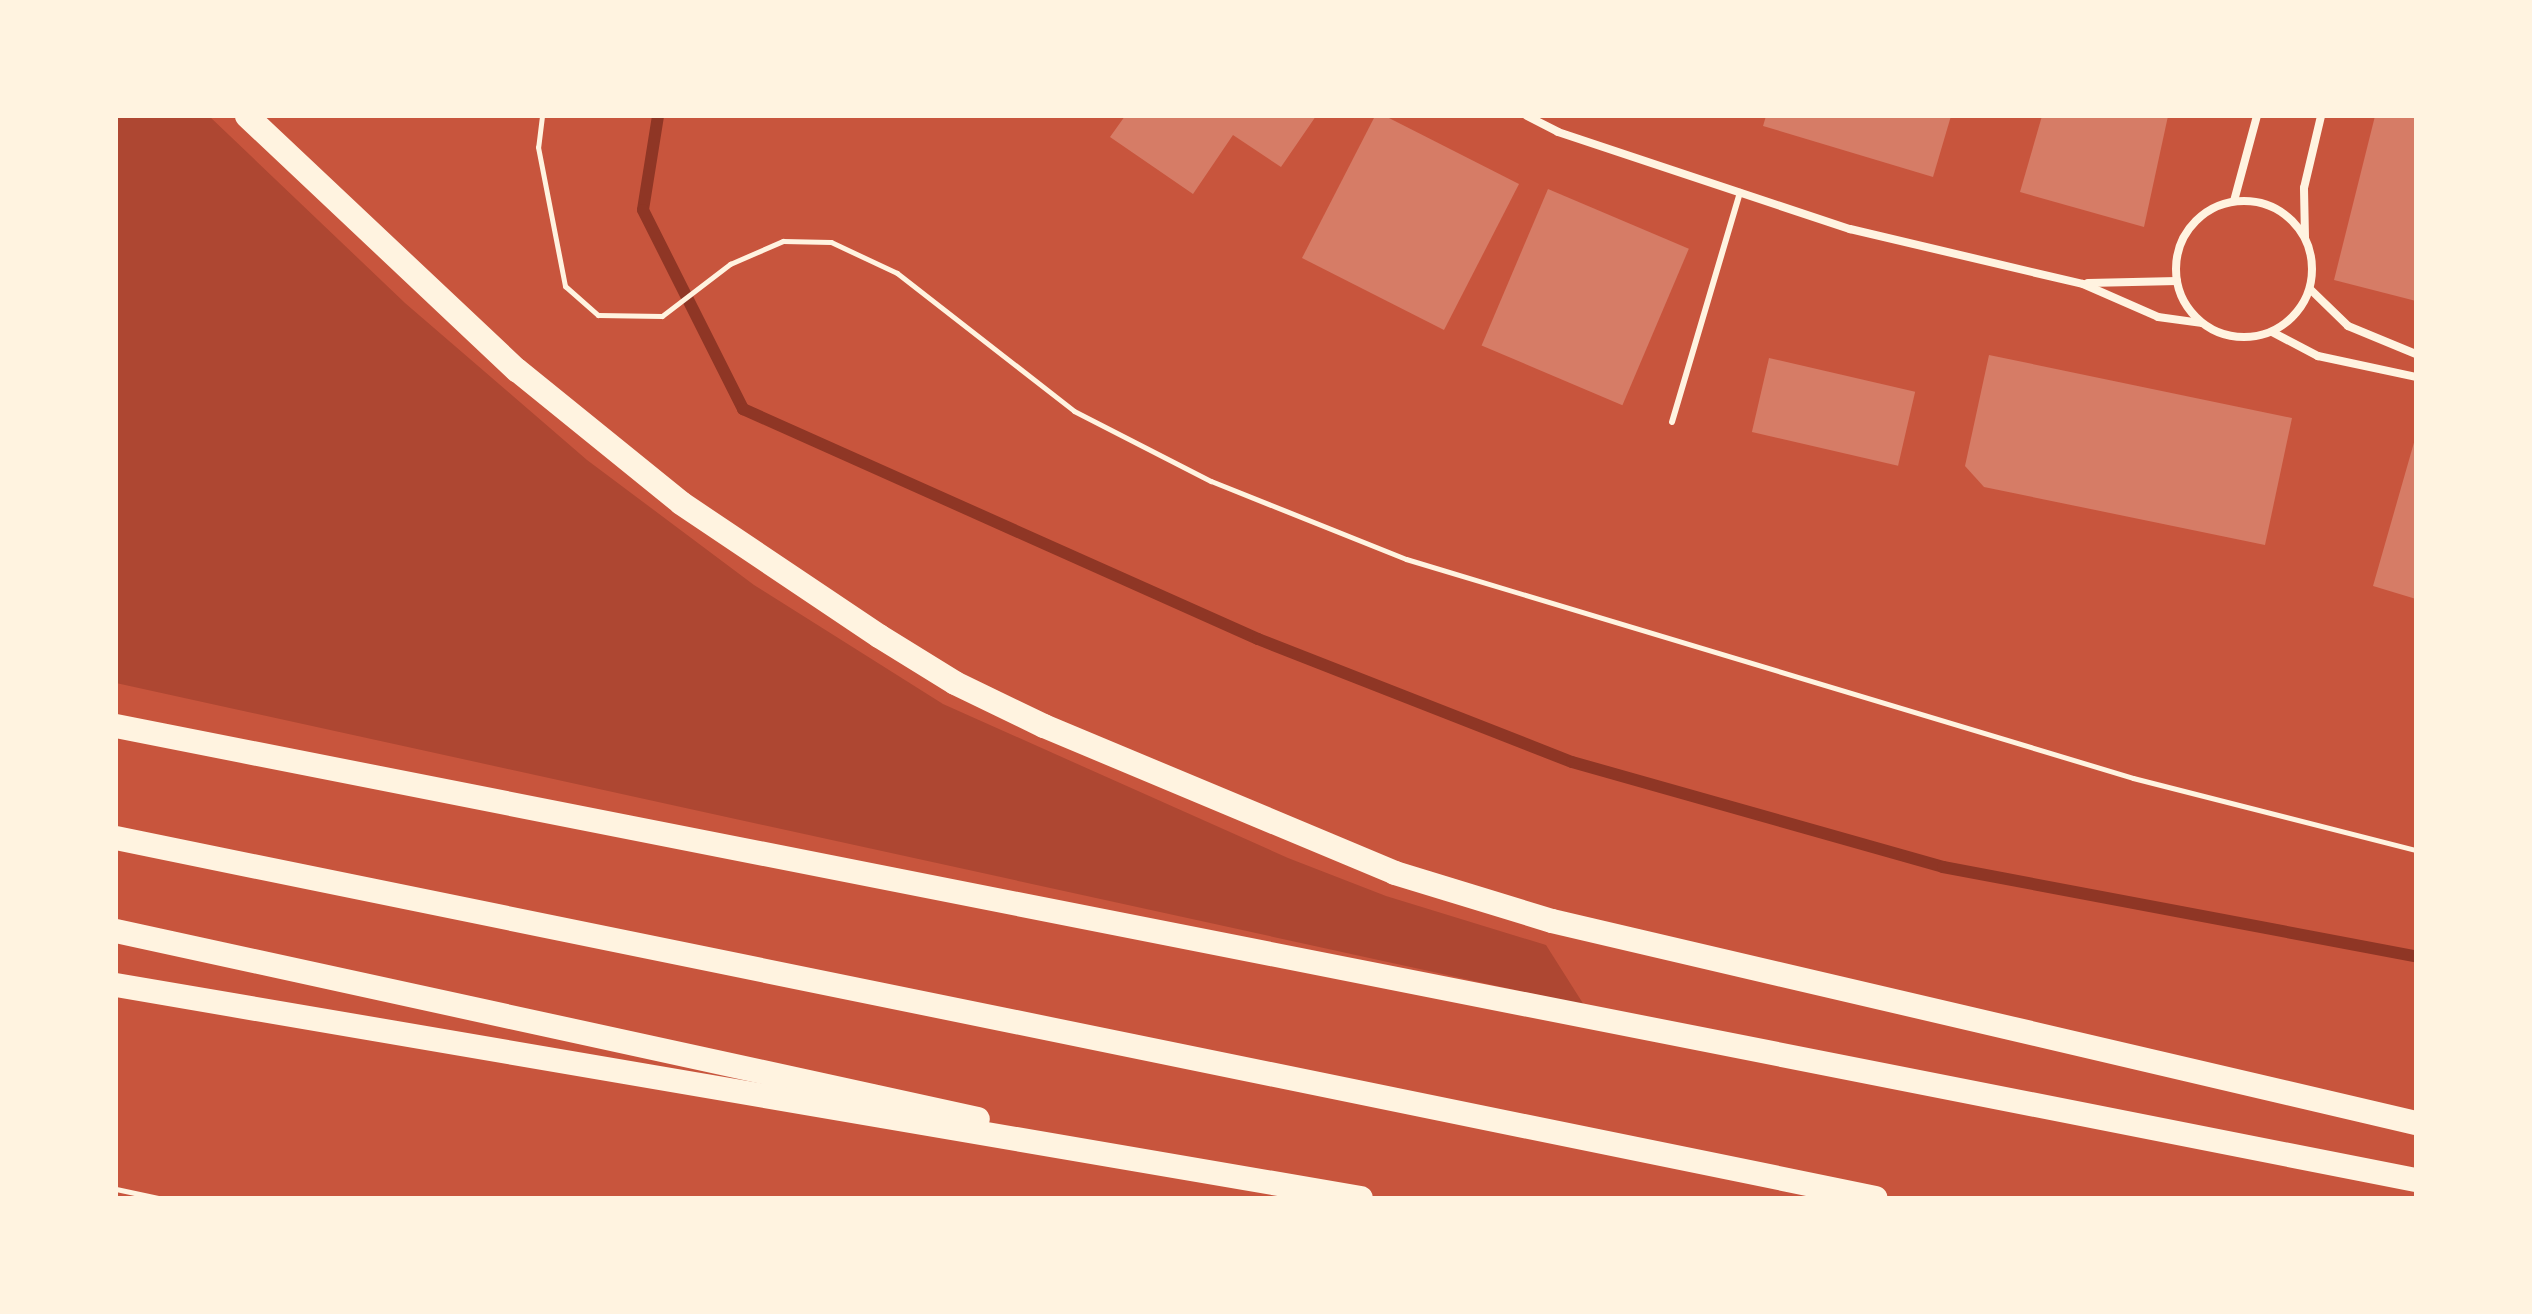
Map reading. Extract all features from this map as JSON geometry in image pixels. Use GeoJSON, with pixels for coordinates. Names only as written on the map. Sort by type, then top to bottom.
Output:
{"type":"FeatureCollection","features":[{"type":"Feature","properties":{"kind":"highway"},"geometry":{"type":"LineString","coordinates":[[247,116],[481,339],[681,503],[904,652],[1044,726],[1381,867],[1552,921],[2416,1123]]}},
{"type":"Feature","properties":{"kind":"highway"},"geometry":{"type":"LineString","coordinates":[[116,726],[2416,1180]]}},
{"type":"Feature","properties":{"kind":"highway"},"geometry":{"type":"LineString","coordinates":[[116,838],[1876,1198]]}},
{"type":"Feature","properties":{"kind":"highway"},"geometry":{"type":"LineString","coordinates":[[116,931],[1282,1185]]}},
{"type":"Feature","properties":{"kind":"highway"},"geometry":{"type":"LineString","coordinates":[[116,985],[1361,1198]]}},
{"type":"Feature","properties":{"kind":"street"},"geometry":{"type":"LineString","coordinates":[[1527,116],[1558,132],[1850,229],[2083,284],[2158,317],[2201,323],[2223,335],[2248,338],[2272,332],[2293,318],[2310,289],[2312,258],[2305,238],[2304,188],[2321,116]]}},
{"type":"Feature","properties":{"kind":"street"},"geometry":{"type":"LineString","coordinates":[[2234,201],[2257,116]]}},
{"type":"Feature","properties":{"kind":"street"},"geometry":{"type":"LineString","coordinates":[[2201,323],[2185,304],[2177,281],[2176,259],[2189,229],[2214,208],[2234,201],[2252,201],[2283,213],[2305,238]]}},
{"type":"Feature","properties":{"kind":"street"},"geometry":{"type":"LineString","coordinates":[[2083,284],[2177,281]]}},
{"type":"Feature","properties":{"kind":"street"},"geometry":{"type":"LineString","coordinates":[[2310,289],[2348,326],[2416,354]]}},
{"type":"Feature","properties":{"kind":"street"},"geometry":{"type":"LineString","coordinates":[[2272,332],[2318,356],[2416,377]]}},
{"type":"Feature","properties":{"kind":"lane"},"geometry":{"type":"LineString","coordinates":[[1672,422],[1740,192]]}},
{"type":"Feature","properties":{"kind":"path"},"geometry":{"type":"LineString","coordinates":[[542,116],[538,147],[565,286],[598,315],[662,316],[727,266],[783,241],[831,242],[897,273],[1074,411],[1211,481],[1406,559],[2133,778],[2416,850]]}},
{"type":"Feature","properties":{"kind":"path"},"geometry":{"type":"LineString","coordinates":[[116,1189],[158,1198]]}},
{"type":"Feature","properties":{"kind":"shaded area"},"geometry":{"type":"Polygon","coordinates":[[[116,116],[209,116],[405,303],[587,460],[754,585],[943,704],[1288,858],[1386,896],[1546,945],[1584,1005],[116,683],[116,116]]]}},
{"type":"Feature","properties":{"kind":"building"},"geometry":{"type":"Polygon","coordinates":[[[1125,116],[1316,116],[1281,167],[1233,135],[1193,194],[1110,137],[1125,116]]]}},
{"type":"Feature","properties":{"kind":"building"},"geometry":{"type":"Polygon","coordinates":[[[1375,116],[1385,116],[1519,184],[1444,330],[1302,258],[1375,116]]]}},
{"type":"Feature","properties":{"kind":"building"},"geometry":{"type":"Polygon","coordinates":[[[1766,116],[1951,116],[1933,177],[1763,126],[1766,116]]]}},
{"type":"Feature","properties":{"kind":"building"},"geometry":{"type":"Polygon","coordinates":[[[2042,116],[2168,116],[2144,227],[2020,192],[2042,116]]]}},
{"type":"Feature","properties":{"kind":"building"},"geometry":{"type":"Polygon","coordinates":[[[2375,116],[2416,116],[2416,301],[2334,280],[2375,116]]]}},
{"type":"Feature","properties":{"kind":"building"},"geometry":{"type":"Polygon","coordinates":[[[1548,189],[1689,249],[1622,405],[1482,345],[1548,189]]]}},
{"type":"Feature","properties":{"kind":"building"},"geometry":{"type":"Polygon","coordinates":[[[1989,355],[2292,418],[2265,545],[1984,487],[1965,466],[1989,355]]]}},
{"type":"Feature","properties":{"kind":"building"},"geometry":{"type":"Polygon","coordinates":[[[1769,358],[1915,392],[1898,466],[1752,432],[1769,358]]]}},
{"type":"Feature","properties":{"kind":"building"},"geometry":{"type":"Polygon","coordinates":[[[2416,439],[2416,599],[2373,586],[2416,439]]]}},
{"type":"Feature","properties":{"kind":"waterway"},"geometry":{"type":"LineString","coordinates":[[658,116],[643,210],[743,409],[1258,639],[1572,762],[1943,867],[2416,956]]}}]}
